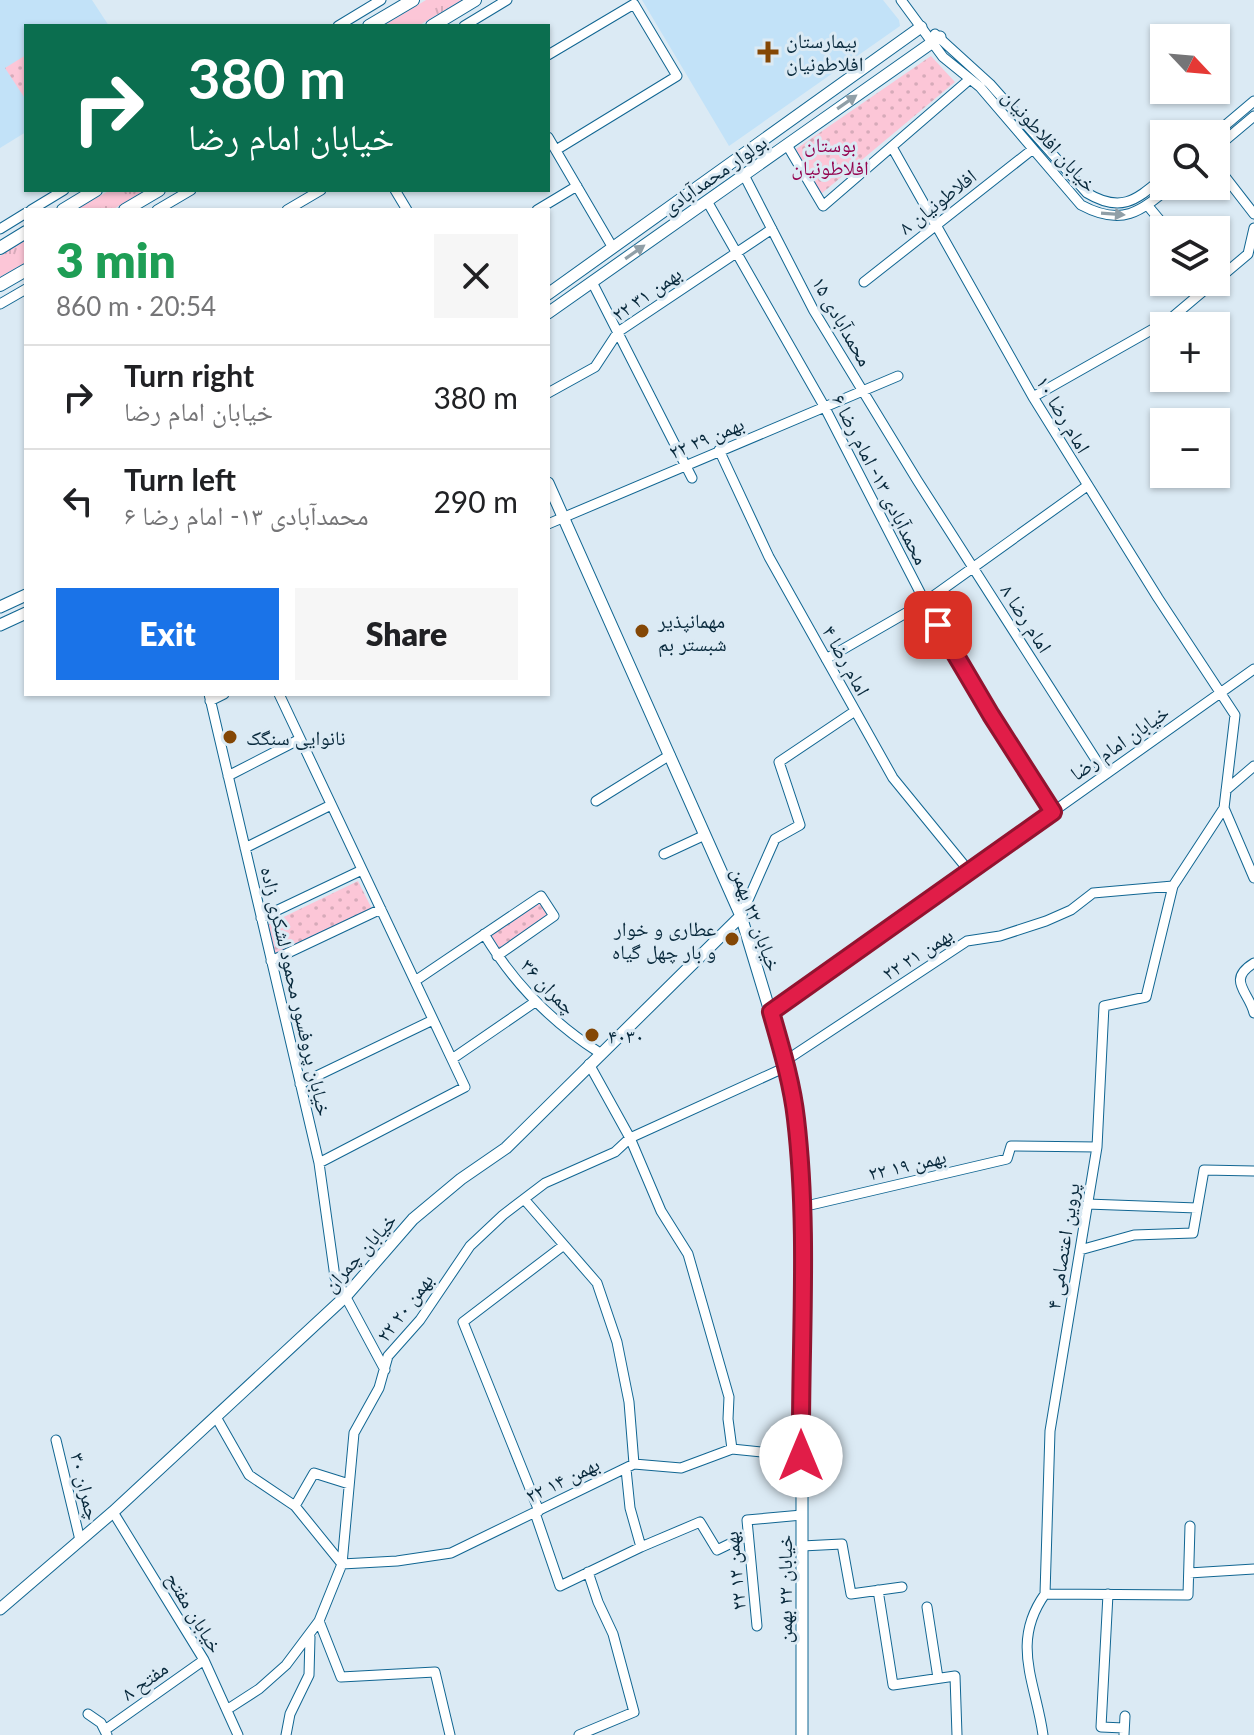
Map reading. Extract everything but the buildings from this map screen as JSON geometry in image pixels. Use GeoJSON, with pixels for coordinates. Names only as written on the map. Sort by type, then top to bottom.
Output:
{"type":"FeatureCollection","features":[{"type":"Feature","properties":{"kind":"highway"},"geometry":{"type":"LineString","coordinates":[[372,24],[413,0]]}},
{"type":"Feature","properties":{"kind":"highway"},"geometry":{"type":"LineString","coordinates":[[435,24],[475,0]]}},
{"type":"Feature","properties":{"kind":"highway"},"geometry":{"type":"LineString","coordinates":[[66,208],[93,192]]}},
{"type":"Feature","properties":{"kind":"highway"},"geometry":{"type":"LineString","coordinates":[[128,208],[156,192]]}},
{"type":"Feature","properties":{"kind":"highway"},"geometry":{"type":"LineString","coordinates":[[0,248],[24,233]]}},
{"type":"Feature","properties":{"kind":"highway"},"geometry":{"type":"LineString","coordinates":[[0,285],[24,271]]}},
{"type":"Feature","properties":{"kind":"main road","name":"بولوار محمدآبادی"},"geometry":{"type":"LineString","coordinates":[[550,293],[921,27]]}},
{"type":"Feature","properties":{"kind":"main road","name":"بولوار محمدآبادی"},"geometry":{"type":"LineString","coordinates":[[550,312],[936,40]]}},
{"type":"Feature","properties":{"kind":"main road"},"geometry":{"type":"LineString","coordinates":[[800,114],[809,129]]}},
{"type":"Feature","properties":{"kind":"main road","name":"خیابان ۲۲ بهمن"},"geometry":{"type":"LineString","coordinates":[[550,488],[741,916],[786,1064],[796,1117],[802,1207],[802,1735]]}},
{"type":"Feature","properties":{"kind":"main road"},"geometry":{"type":"LineString","coordinates":[[0,607],[24,596]]}},
{"type":"Feature","properties":{"kind":"main road"},"geometry":{"type":"LineString","coordinates":[[0,625],[24,614]]}},
{"type":"Feature","properties":{"kind":"main road","name":"خیابان چمران"},"geometry":{"type":"LineString","coordinates":[[0,1609],[113,1512],[346,1296],[413,1219],[461,1179],[506,1148],[741,916]]}},
{"type":"Feature","properties":{"kind":"street"},"geometry":{"type":"LineString","coordinates":[[341,24],[381,0]]}},
{"type":"Feature","properties":{"kind":"street"},"geometry":{"type":"LineString","coordinates":[[467,24],[507,0]]}},
{"type":"Feature","properties":{"kind":"street","name":"خیابان افلاطونیان"},"geometry":{"type":"LineString","coordinates":[[901,0],[921,27],[990,84],[1087,193],[1114,203],[1135,201],[1150,189]]}},
{"type":"Feature","properties":{"kind":"street"},"geometry":{"type":"LineString","coordinates":[[550,54],[634,4],[677,76],[556,150]]}},
{"type":"Feature","properties":{"kind":"street","name":"خیابان افلاطونیان"},"geometry":{"type":"LineString","coordinates":[[936,40],[943,57],[970,79],[1081,205],[1119,215],[1135,213],[1148,206]]}},
{"type":"Feature","properties":{"kind":"street"},"geometry":{"type":"LineString","coordinates":[[787,145],[823,206],[970,79]]}},
{"type":"Feature","properties":{"kind":"street"},"geometry":{"type":"LineString","coordinates":[[1230,121],[1254,101]]}},
{"type":"Feature","properties":{"kind":"street"},"geometry":{"type":"LineString","coordinates":[[1230,136],[1254,116]]}},
{"type":"Feature","properties":{"kind":"street"},"geometry":{"type":"LineString","coordinates":[[550,140],[613,248]]}},
{"type":"Feature","properties":{"kind":"street","name":"امام رضا ۱۰"},"geometry":{"type":"LineString","coordinates":[[892,147],[1033,397],[1235,715],[1224,808]]}},
{"type":"Feature","properties":{"kind":"street","name":"افلاطونیان ۸"},"geometry":{"type":"LineString","coordinates":[[864,282],[1033,149]]}},
{"type":"Feature","properties":{"kind":"street","name":"محمدآبادی ۱۵"},"geometry":{"type":"LineString","coordinates":[[744,175],[814,311],[917,480]]}},
{"type":"Feature","properties":{"kind":"street"},"geometry":{"type":"LineString","coordinates":[[1230,183],[1254,214]]}},
{"type":"Feature","properties":{"kind":"street"},"geometry":{"type":"LineString","coordinates":[[540,208],[577,186]]}},
{"type":"Feature","properties":{"kind":"street"},"geometry":{"type":"LineString","coordinates":[[35,208],[61,192]]}},
{"type":"Feature","properties":{"kind":"street"},"geometry":{"type":"LineString","coordinates":[[160,208],[188,192]]}},
{"type":"Feature","properties":{"kind":"street"},"geometry":{"type":"LineString","coordinates":[[290,208],[318,192]]}},
{"type":"Feature","properties":{"kind":"street"},"geometry":{"type":"LineString","coordinates":[[1155,200],[1148,206],[1156,216]]}},
{"type":"Feature","properties":{"kind":"street","name":"محمدآبادی ۱۳- امام رضا ۶"},"geometry":{"type":"LineString","coordinates":[[707,201],[824,406],[925,602],[991,715],[1053,812]]}},
{"type":"Feature","properties":{"kind":"street"},"geometry":{"type":"LineString","coordinates":[[0,229],[24,214]]}},
{"type":"Feature","properties":{"kind":"street"},"geometry":{"type":"LineString","coordinates":[[1230,269],[1248,254],[1254,228]]}},
{"type":"Feature","properties":{"kind":"street","name":"۲۲ بهمن ۳۱"},"geometry":{"type":"LineString","coordinates":[[550,392],[595,367],[618,332],[772,229]]}},
{"type":"Feature","properties":{"kind":"street"},"geometry":{"type":"LineString","coordinates":[[592,282],[692,478]]}},
{"type":"Feature","properties":{"kind":"street"},"geometry":{"type":"LineString","coordinates":[[0,304],[24,290]]}},
{"type":"Feature","properties":{"kind":"street"},"geometry":{"type":"LineString","coordinates":[[1033,397],[1169,320],[1197,296]]}},
{"type":"Feature","properties":{"kind":"street","name":"۲۲ بهمن ۲۹"},"geometry":{"type":"LineString","coordinates":[[550,523],[898,376]]}},
{"type":"Feature","properties":{"kind":"street","name":"امام رضا ۴"},"geometry":{"type":"LineString","coordinates":[[719,450],[769,557],[893,778],[969,871]]}},
{"type":"Feature","properties":{"kind":"street","name":"امام رضا ۸"},"geometry":{"type":"LineString","coordinates":[[917,480],[1105,774]]}},
{"type":"Feature","properties":{"kind":"street"},"geometry":{"type":"LineString","coordinates":[[826,659],[925,602],[1087,486]]}},
{"type":"Feature","properties":{"kind":"street","name":"خیابان امام رضا"},"geometry":{"type":"LineString","coordinates":[[771,1012],[1254,669]]}},
{"type":"Feature","properties":{"kind":"street"},"geometry":{"type":"LineString","coordinates":[[280,696],[465,1087],[319,1163]]}},
{"type":"Feature","properties":{"kind":"street","name":"خیابان پروفسور محمود لشکری زاده"},"geometry":{"type":"LineString","coordinates":[[210,697],[319,1163],[335,1277],[385,1370]]}},
{"type":"Feature","properties":{"kind":"street"},"geometry":{"type":"LineString","coordinates":[[741,916],[775,839],[800,825],[779,762],[855,711]]}},
{"type":"Feature","properties":{"kind":"street"},"geometry":{"type":"LineString","coordinates":[[228,776],[300,739]]}},
{"type":"Feature","properties":{"kind":"street"},"geometry":{"type":"LineString","coordinates":[[596,801],[670,755]]}},
{"type":"Feature","properties":{"kind":"street"},"geometry":{"type":"LineString","coordinates":[[1226,790],[1254,766]]}},
{"type":"Feature","properties":{"kind":"street"},"geometry":{"type":"LineString","coordinates":[[245,848],[331,805]]}},
{"type":"Feature","properties":{"kind":"street"},"geometry":{"type":"LineString","coordinates":[[1224,808],[1254,878]]}},
{"type":"Feature","properties":{"kind":"street","name":"پروین اعتصامی ۴"},"geometry":{"type":"LineString","coordinates":[[1043,1735],[1027,1665],[1026,1646],[1035,1607],[1045,1594],[1050,1431],[1097,1147],[1104,1006],[1146,997],[1173,886],[1224,808]]}},
{"type":"Feature","properties":{"kind":"street"},"geometry":{"type":"LineString","coordinates":[[664,854],[705,835]]}},
{"type":"Feature","properties":{"kind":"street"},"geometry":{"type":"LineString","coordinates":[[261,918],[362,870]]}},
{"type":"Feature","properties":{"kind":"street","name":"۲۲ بهمن ۲۱"},"geometry":{"type":"LineString","coordinates":[[786,1064],[967,941],[1000,936],[1046,921],[1071,910],[1093,893],[1173,886]]}},
{"type":"Feature","properties":{"kind":"street"},"geometry":{"type":"LineString","coordinates":[[415,981],[541,896],[554,916],[497,956]]}},
{"type":"Feature","properties":{"kind":"street"},"geometry":{"type":"LineString","coordinates":[[271,961],[381,909]]}},
{"type":"Feature","properties":{"kind":"street","name":"چمران ۳۶"},"geometry":{"type":"LineString","coordinates":[[484,934],[497,956],[535,1002],[566,1030],[600,1053]]}},
{"type":"Feature","properties":{"kind":"street"},"geometry":{"type":"LineString","coordinates":[[1254,963],[1246,967],[1240,985],[1251,1000],[1254,1013]]}},
{"type":"Feature","properties":{"kind":"street"},"geometry":{"type":"LineString","coordinates":[[452,1059],[535,1002]]}},
{"type":"Feature","properties":{"kind":"street"},"geometry":{"type":"LineString","coordinates":[[300,1084],[433,1020]]}},
{"type":"Feature","properties":{"kind":"street"},"geometry":{"type":"LineString","coordinates":[[589,1064],[630,1138],[661,1211],[688,1254],[729,1397],[732,1449]]}},
{"type":"Feature","properties":{"kind":"street","name":"۲۲ بهمن ۲۰"},"geometry":{"type":"LineString","coordinates":[[228,1709],[259,1689],[286,1665],[310,1637],[319,1621],[342,1564],[354,1433],[379,1388],[388,1356],[420,1320],[470,1246],[545,1183],[615,1152],[630,1138],[786,1064]]}},
{"type":"Feature","properties":{"kind":"street","name":"۲۲ بهمن ۱۹"},"geometry":{"type":"LineString","coordinates":[[802,1207],[1007,1159],[1011,1146],[1097,1147]]}},
{"type":"Feature","properties":{"kind":"street"},"geometry":{"type":"LineString","coordinates":[[1080,1250],[1134,1235],[1193,1233],[1204,1170],[1254,1171]]}},
{"type":"Feature","properties":{"kind":"street"},"geometry":{"type":"LineString","coordinates":[[524,1199],[597,1283],[617,1342],[629,1402],[630,1508],[641,1547]]}},
{"type":"Feature","properties":{"kind":"street"},"geometry":{"type":"LineString","coordinates":[[1087,1204],[1197,1208]]}},
{"type":"Feature","properties":{"kind":"street"},"geometry":{"type":"LineString","coordinates":[[564,1245],[463,1322],[537,1512],[560,1586],[700,1522],[717,1550],[748,1535]]}},
{"type":"Feature","properties":{"kind":"street"},"geometry":{"type":"LineString","coordinates":[[216,1417],[249,1475],[295,1506],[342,1564]]}},
{"type":"Feature","properties":{"kind":"street","name":"چمران ۳۰"},"geometry":{"type":"LineString","coordinates":[[56,1440],[80,1540]]}},
{"type":"Feature","properties":{"kind":"street"},"geometry":{"type":"LineString","coordinates":[[630,1466],[681,1468],[732,1449],[801,1456]]}},
{"type":"Feature","properties":{"kind":"street","name":"۲۲ بهمن ۱۴"},"geometry":{"type":"LineString","coordinates":[[342,1564],[397,1561],[451,1553],[630,1466]]}},
{"type":"Feature","properties":{"kind":"street"},"geometry":{"type":"LineString","coordinates":[[295,1506],[314,1473],[349,1484]]}},
{"type":"Feature","properties":{"kind":"street","name":"خیابان مفتح"},"geometry":{"type":"LineString","coordinates":[[113,1512],[204,1660],[238,1735]]}},
{"type":"Feature","properties":{"kind":"street","name":"۲۲ بهمن ۱۲"},"geometry":{"type":"LineString","coordinates":[[757,1626],[747,1520],[802,1515]]}},
{"type":"Feature","properties":{"kind":"street"},"geometry":{"type":"LineString","coordinates":[[1045,1594],[1188,1595],[1190,1526]]}},
{"type":"Feature","properties":{"kind":"street"},"geometry":{"type":"LineString","coordinates":[[802,1546],[842,1544],[851,1594],[902,1587]]}},
{"type":"Feature","properties":{"kind":"street"},"geometry":{"type":"LineString","coordinates":[[1189,1573],[1254,1569]]}},
{"type":"Feature","properties":{"kind":"street"},"geometry":{"type":"LineString","coordinates":[[579,1735],[634,1712],[613,1634],[588,1572]]}},
{"type":"Feature","properties":{"kind":"street"},"geometry":{"type":"LineString","coordinates":[[878,1590],[893,1685],[955,1676],[957,1735]]}},
{"type":"Feature","properties":{"kind":"street"},"geometry":{"type":"LineString","coordinates":[[1108,1594],[1101,1727],[1124,1732],[1125,1716]]}},
{"type":"Feature","properties":{"kind":"street"},"geometry":{"type":"LineString","coordinates":[[927,1607],[938,1678]]}},
{"type":"Feature","properties":{"kind":"street"},"geometry":{"type":"LineString","coordinates":[[319,1621],[341,1677],[435,1672],[450,1735]]}},
{"type":"Feature","properties":{"kind":"street"},"geometry":{"type":"LineString","coordinates":[[286,1735],[290,1714],[309,1675],[310,1637]]}},
{"type":"Feature","properties":{"kind":"street","name":"مفتح ۸"},"geometry":{"type":"LineString","coordinates":[[106,1733],[204,1660]]}},
{"type":"Feature","properties":{"kind":"street"},"geometry":{"type":"LineString","coordinates":[[88,1714],[106,1733]]}},
{"type":"Feature","properties":{"kind":"shaded area"},"geometry":{"type":"Polygon","coordinates":[[[0,0],[92,0],[108,24],[24,24],[24,133],[0,148],[0,0]]]}},
{"type":"Feature","properties":{"kind":"shaded area","name":"بیمارستان افلاطونیان"},"geometry":{"type":"Polygon","coordinates":[[[642,0],[883,0],[899,20],[900,26],[729,146],[642,0]]]}},
{"type":"Feature","properties":{"kind":"green space"},"geometry":{"type":"Polygon","coordinates":[[[426,0],[462,0],[421,24],[386,24],[426,0]]]}},
{"type":"Feature","properties":{"kind":"green space"},"geometry":{"type":"Polygon","coordinates":[[[24,56],[24,97],[5,68],[24,56]]]}},
{"type":"Feature","properties":{"kind":"green space","name":"بوستان افلاطونیان"},"geometry":{"type":"Polygon","coordinates":[[[931,56],[955,82],[821,194],[796,149],[931,56]]]}},
{"type":"Feature","properties":{"kind":"green space"},"geometry":{"type":"Polygon","coordinates":[[[107,192],[142,192],[115,208],[79,208],[107,192]]]}},
{"type":"Feature","properties":{"kind":"green space"},"geometry":{"type":"Polygon","coordinates":[[[24,241],[24,263],[0,277],[0,256],[24,241]]]}},
{"type":"Feature","properties":{"kind":"green space"},"geometry":{"type":"Polygon","coordinates":[[[358,881],[372,909],[274,955],[267,925],[358,881]]]}},
{"type":"Feature","properties":{"kind":"green space"},"geometry":{"type":"Polygon","coordinates":[[[540,900],[549,914],[500,949],[490,934],[540,900]]]}},
{"type":"Feature","properties":{"kind":"place","name":"بیمارستان افلاطونیان"},"geometry":{"type":"Point","coordinates":[768,52]}},
{"type":"Feature","properties":{"kind":"place","name":"مهمانپذیر شبستر بم"},"geometry":{"type":"Point","coordinates":[642,631]}},
{"type":"Feature","properties":{"kind":"place","name":"نانوایی سنگک"},"geometry":{"type":"Point","coordinates":[230,737]}},
{"type":"Feature","properties":{"kind":"place","name":"عطاری و خوار و بار چهل گیاه"},"geometry":{"type":"Point","coordinates":[732,939]}},
{"type":"Feature","properties":{"kind":"place","name":"۴۰۳۰"},"geometry":{"type":"Point","coordinates":[592,1035]}},
{"type":"Feature","properties":{"kind":"route"},"geometry":{"type":"LineString","coordinates":[[801,1456],[802,1207],[796,1117],[771,1012],[1053,812],[938,625]]}}]}
